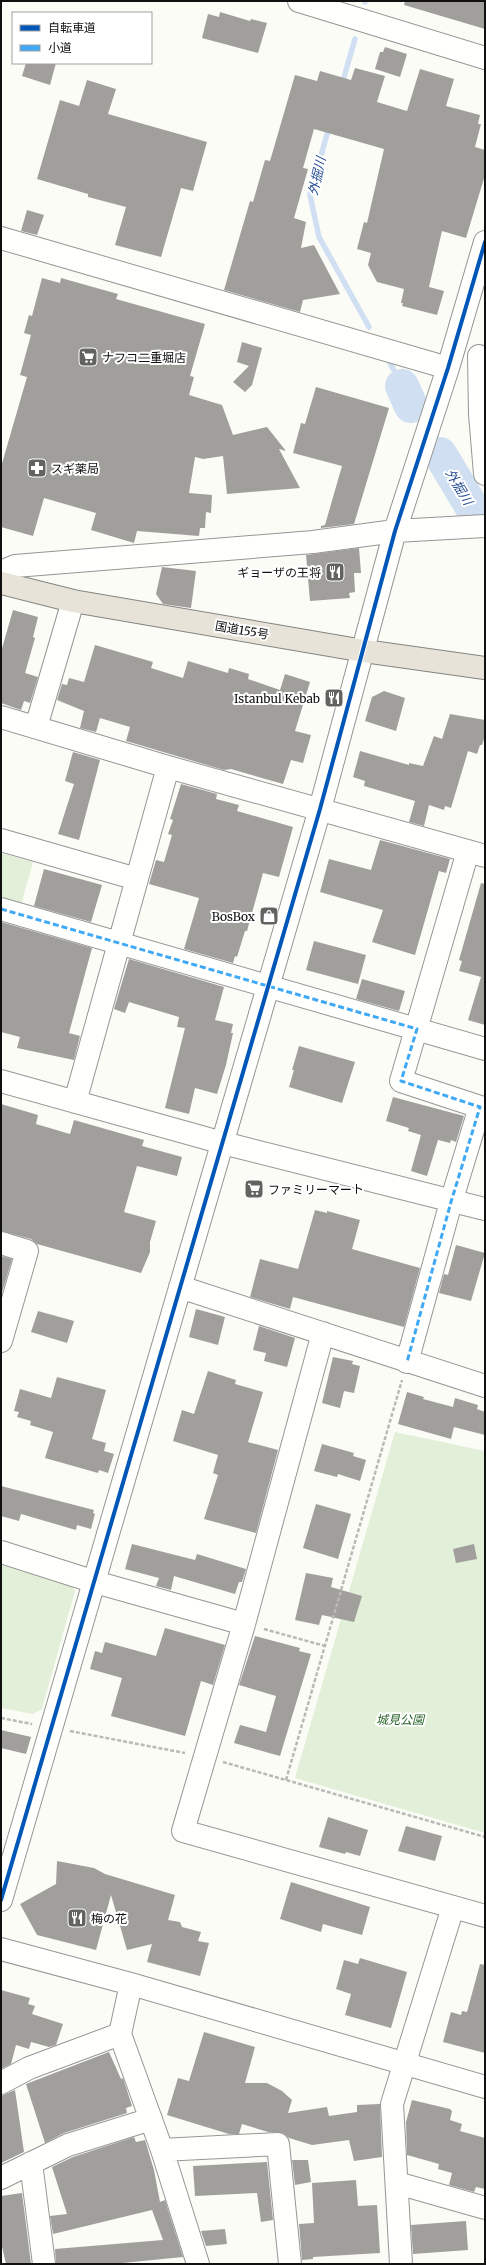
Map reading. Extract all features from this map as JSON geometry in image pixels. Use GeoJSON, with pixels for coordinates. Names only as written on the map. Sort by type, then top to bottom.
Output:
{"type":"FeatureCollection","features":[{"type":"Feature","properties":{"kind":"highway","name":"国道155号"},"geometry":{"type":"LineString","coordinates":[[1,583],[73,601],[364,651],[485,668]]}},
{"type":"Feature","properties":{"kind":"street"},"geometry":{"type":"LineString","coordinates":[[303,2],[485,58]]}},
{"type":"Feature","properties":{"kind":"street"},"geometry":{"type":"LineString","coordinates":[[1,238],[451,358],[482,355],[480,414],[485,474]]}},
{"type":"Feature","properties":{"kind":"street"},"geometry":{"type":"LineString","coordinates":[[1,1900],[53,1728],[320,809],[364,651],[395,531],[451,358],[485,242]]}},
{"type":"Feature","properties":{"kind":"street"},"geometry":{"type":"LineString","coordinates":[[1,572],[15,566],[313,542],[395,531],[485,526]]}},
{"type":"Feature","properties":{"kind":"street"},"geometry":{"type":"LineString","coordinates":[[36,727],[73,601]]}},
{"type":"Feature","properties":{"kind":"street"},"geometry":{"type":"LineString","coordinates":[[1,717],[168,767],[477,854],[417,1029],[401,1081],[480,1107],[451,1202],[407,1362]]}},
{"type":"Feature","properties":{"kind":"street"},"geometry":{"type":"LineString","coordinates":[[75,1102],[168,767]]}},
{"type":"Feature","properties":{"kind":"street"},"geometry":{"type":"LineString","coordinates":[[1,840],[137,880]]}},
{"type":"Feature","properties":{"kind":"street"},"geometry":{"type":"LineString","coordinates":[[1,909],[485,1049]]}},
{"type":"Feature","properties":{"kind":"street"},"geometry":{"type":"LineString","coordinates":[[1,1081],[223,1143],[451,1202],[485,1209]]}},
{"type":"Feature","properties":{"kind":"street"},"geometry":{"type":"LineString","coordinates":[[1,1243],[27,1251],[1,1340]]}},
{"type":"Feature","properties":{"kind":"street"},"geometry":{"type":"LineString","coordinates":[[180,1287],[407,1362],[485,1386]]}},
{"type":"Feature","properties":{"kind":"street"},"geometry":{"type":"LineString","coordinates":[[323,1333],[244,1624],[183,1831],[485,1916]]}},
{"type":"Feature","properties":{"kind":"street"},"geometry":{"type":"LineString","coordinates":[[1,1552],[95,1582],[244,1624]]}},
{"type":"Feature","properties":{"kind":"street"},"geometry":{"type":"LineString","coordinates":[[401,2264],[392,2104],[453,1907]]}},
{"type":"Feature","properties":{"kind":"street"},"geometry":{"type":"LineString","coordinates":[[1,1949],[131,1984],[405,2065],[485,2087]]}},
{"type":"Feature","properties":{"kind":"street"},"geometry":{"type":"LineString","coordinates":[[131,1984],[120,2034],[162,2150],[198,2264]]}},
{"type":"Feature","properties":{"kind":"street"},"geometry":{"type":"LineString","coordinates":[[1,2083],[29,2068],[120,2034]]}},
{"type":"Feature","properties":{"kind":"street"},"geometry":{"type":"LineString","coordinates":[[1,2178],[68,2145],[151,2120]]}},
{"type":"Feature","properties":{"kind":"street"},"geometry":{"type":"LineString","coordinates":[[162,2150],[278,2144],[290,2264]]}},
{"type":"Feature","properties":{"kind":"street"},"geometry":{"type":"LineString","coordinates":[[31,2163],[44,2264]]}},
{"type":"Feature","properties":{"kind":"street"},"geometry":{"type":"LineString","coordinates":[[397,2183],[485,2208]]}},
{"type":"Feature","properties":{"kind":"path"},"geometry":{"type":"LineString","coordinates":[[286,1780],[407,1362]]}},
{"type":"Feature","properties":{"kind":"path"},"geometry":{"type":"LineString","coordinates":[[244,1624],[325,1646]]}},
{"type":"Feature","properties":{"kind":"path"},"geometry":{"type":"LineString","coordinates":[[1,1718],[205,1757],[485,1837]]}},
{"type":"Feature","properties":{"kind":"green space"},"geometry":{"type":"Polygon","coordinates":[[[1,853],[33,862],[21,905],[1,899],[1,853]]]}},
{"type":"Feature","properties":{"kind":"green space","name":"城見公園"},"geometry":{"type":"Polygon","coordinates":[[[395,1432],[485,1451],[485,1833],[295,1778],[395,1432]]]}},
{"type":"Feature","properties":{"kind":"green space"},"geometry":{"type":"Polygon","coordinates":[[[1,1563],[71,1584],[75,1591],[42,1709],[33,1714],[1,1708],[1,1563]]]}},
{"type":"Feature","properties":{"kind":"building"},"geometry":{"type":"Polygon","coordinates":[[[405,1],[485,1],[485,29],[404,5],[405,1]]]}},
{"type":"Feature","properties":{"kind":"building"},"geometry":{"type":"Polygon","coordinates":[[[220,12],[250,21],[251,19],[267,23],[258,53],[202,38],[208,14],[219,17],[220,12]]]}},
{"type":"Feature","properties":{"kind":"building"},"geometry":{"type":"Polygon","coordinates":[[[385,47],[407,54],[400,77],[375,69],[380,52],[383,52],[385,47]]]}},
{"type":"Feature","properties":{"kind":"building"},"geometry":{"type":"Polygon","coordinates":[[[26,64],[56,64],[50,85],[22,76],[26,64]]]}},
{"type":"Feature","properties":{"kind":"building"},"geometry":{"type":"Polygon","coordinates":[[[355,68],[385,76],[377,102],[407,111],[420,69],[454,79],[446,106],[480,115],[478,124],[481,124],[475,147],[485,150],[485,175],[466,238],[442,231],[429,287],[444,291],[437,315],[402,306],[403,303],[401,303],[404,289],[377,282],[368,265],[371,253],[357,249],[364,222],[367,223],[384,149],[314,129],[303,168],[308,169],[294,218],[306,222],[301,248],[314,245],[340,294],[303,300],[300,312],[224,290],[250,201],[253,202],[265,160],[270,161],[295,75],[317,81],[320,71],[351,80],[355,68]]]}},
{"type":"Feature","properties":{"kind":"building"},"geometry":{"type":"Polygon","coordinates":[[[87,80],[116,89],[108,114],[207,142],[193,191],[181,188],[161,257],[115,245],[126,207],[88,197],[88,194],[37,179],[60,100],[79,106],[87,80]]]}},
{"type":"Feature","properties":{"kind":"building"},"geometry":{"type":"Polygon","coordinates":[[[27,210],[44,215],[37,235],[21,231],[27,210]]]}},
{"type":"Feature","properties":{"kind":"building"},"geometry":{"type":"Polygon","coordinates":[[[42,278],[60,283],[61,278],[118,294],[116,299],[205,324],[190,376],[194,377],[189,395],[222,405],[233,435],[267,427],[286,451],[279,449],[300,488],[227,494],[223,456],[203,459],[195,457],[189,493],[212,495],[211,513],[206,512],[205,528],[200,528],[199,536],[137,531],[134,543],[91,530],[96,513],[44,498],[33,536],[1,527],[1,467],[27,377],[20,375],[31,335],[24,333],[29,315],[32,316],[42,278]]]}},
{"type":"Feature","properties":{"kind":"building"},"geometry":{"type":"Polygon","coordinates":[[[242,342],[262,348],[252,385],[245,392],[233,382],[249,366],[237,362],[242,342]]]}},
{"type":"Feature","properties":{"kind":"building"},"geometry":{"type":"Polygon","coordinates":[[[316,387],[389,408],[354,524],[321,528],[321,526],[325,525],[342,466],[293,453],[301,423],[305,424],[316,387]]]}},
{"type":"Feature","properties":{"kind":"building"},"geometry":{"type":"Polygon","coordinates":[[[359,548],[361,573],[354,573],[355,592],[349,593],[350,598],[310,601],[306,555],[359,548]]]}},
{"type":"Feature","properties":{"kind":"building"},"geometry":{"type":"Polygon","coordinates":[[[162,567],[196,571],[191,608],[163,604],[156,594],[162,567]]]}},
{"type":"Feature","properties":{"kind":"building"},"geometry":{"type":"Polygon","coordinates":[[[13,610],[38,617],[33,637],[35,638],[25,673],[38,677],[30,703],[24,701],[21,710],[1,703],[1,652],[13,610]]]}},
{"type":"Feature","properties":{"kind":"building"},"geometry":{"type":"Polygon","coordinates":[[[95,645],[153,662],[151,668],[183,678],[188,661],[228,673],[229,668],[249,674],[248,679],[280,690],[285,674],[310,682],[295,731],[311,735],[303,763],[291,760],[283,784],[231,769],[224,770],[126,741],[130,727],[100,718],[96,732],[80,728],[84,711],[57,700],[62,684],[67,685],[69,678],[84,682],[95,645]]]}},
{"type":"Feature","properties":{"kind":"building"},"geometry":{"type":"Polygon","coordinates":[[[384,691],[405,698],[396,731],[365,721],[372,697],[384,691]]]}},
{"type":"Feature","properties":{"kind":"building"},"geometry":{"type":"Polygon","coordinates":[[[450,714],[485,720],[485,736],[477,754],[468,751],[451,808],[445,806],[444,810],[429,805],[424,826],[409,822],[415,801],[364,786],[365,781],[353,777],[360,751],[409,765],[409,763],[423,766],[434,736],[442,739],[450,714]]]}},
{"type":"Feature","properties":{"kind":"building"},"geometry":{"type":"Polygon","coordinates":[[[73,752],[100,760],[79,840],[58,834],[74,784],[65,781],[73,752]]]}},
{"type":"Feature","properties":{"kind":"building"},"geometry":{"type":"Polygon","coordinates":[[[181,784],[217,794],[216,799],[239,805],[237,811],[293,827],[279,877],[263,873],[247,931],[245,931],[237,957],[235,956],[233,963],[184,949],[199,898],[149,884],[156,860],[164,862],[172,835],[168,834],[173,820],[170,819],[181,784]]]}},
{"type":"Feature","properties":{"kind":"building"},"geometry":{"type":"Polygon","coordinates":[[[380,840],[450,859],[446,873],[439,871],[415,955],[372,942],[383,910],[320,892],[329,859],[371,870],[380,840]]]}},
{"type":"Feature","properties":{"kind":"building"},"geometry":{"type":"Polygon","coordinates":[[[44,869],[102,885],[91,922],[34,906],[44,869]]]}},
{"type":"Feature","properties":{"kind":"building"},"geometry":{"type":"Polygon","coordinates":[[[481,883],[485,884],[485,978],[459,971],[462,961],[459,960],[481,883]]]}},
{"type":"Feature","properties":{"kind":"building"},"geometry":{"type":"Polygon","coordinates":[[[1,922],[92,948],[69,1033],[80,1036],[74,1060],[17,1048],[20,1037],[1,1032],[1,922]]]}},
{"type":"Feature","properties":{"kind":"building"},"geometry":{"type":"Polygon","coordinates":[[[314,941],[366,955],[358,984],[306,970],[314,941]]]}},
{"type":"Feature","properties":{"kind":"building"},"geometry":{"type":"Polygon","coordinates":[[[129,959],[224,987],[215,1020],[233,1024],[231,1033],[233,1033],[226,1065],[217,1094],[195,1088],[189,1114],[165,1108],[185,1028],[177,1027],[179,1017],[129,1002],[125,1013],[114,1009],[129,959]]]}},
{"type":"Feature","properties":{"kind":"building"},"geometry":{"type":"Polygon","coordinates":[[[481,977],[485,978],[485,1025],[468,1020],[481,977]]]}},
{"type":"Feature","properties":{"kind":"building"},"geometry":{"type":"Polygon","coordinates":[[[362,979],[405,991],[399,1011],[356,999],[362,979]]]}},
{"type":"Feature","properties":{"kind":"building"},"geometry":{"type":"Polygon","coordinates":[[[299,1046],[355,1062],[342,1103],[289,1087],[299,1046]]]}},
{"type":"Feature","properties":{"kind":"building"},"geometry":{"type":"Polygon","coordinates":[[[393,1097],[464,1116],[456,1142],[451,1140],[450,1143],[438,1140],[427,1176],[411,1171],[421,1135],[408,1131],[409,1128],[386,1121],[393,1097]]]}},
{"type":"Feature","properties":{"kind":"building"},"geometry":{"type":"Polygon","coordinates":[[[1,1104],[38,1115],[36,1124],[70,1134],[74,1120],[144,1140],[142,1146],[182,1157],[177,1176],[137,1166],[124,1212],[156,1221],[150,1242],[150,1252],[141,1273],[37,1244],[31,1239],[1,1231],[1,1104]]]}},
{"type":"Feature","properties":{"kind":"building"},"geometry":{"type":"Polygon","coordinates":[[[315,1210],[327,1213],[327,1211],[360,1220],[352,1249],[420,1268],[404,1327],[293,1297],[290,1309],[250,1297],[260,1259],[298,1269],[315,1210]]]}},
{"type":"Feature","properties":{"kind":"building"},"geometry":{"type":"Polygon","coordinates":[[[456,1245],[485,1253],[471,1301],[439,1293],[444,1274],[448,1275],[456,1245]]]}},
{"type":"Feature","properties":{"kind":"building"},"geometry":{"type":"Polygon","coordinates":[[[1,1256],[12,1259],[1,1296],[1,1256]]]}},
{"type":"Feature","properties":{"kind":"building"},"geometry":{"type":"Polygon","coordinates":[[[196,1309],[225,1317],[218,1345],[189,1337],[196,1309]]]}},
{"type":"Feature","properties":{"kind":"building"},"geometry":{"type":"Polygon","coordinates":[[[38,1311],[74,1321],[67,1343],[31,1332],[38,1311]]]}},
{"type":"Feature","properties":{"kind":"building"},"geometry":{"type":"Polygon","coordinates":[[[259,1326],[295,1338],[287,1367],[264,1361],[266,1353],[253,1350],[259,1326]]]}},
{"type":"Feature","properties":{"kind":"building"},"geometry":{"type":"Polygon","coordinates":[[[333,1357],[353,1361],[352,1364],[360,1366],[354,1393],[344,1391],[340,1408],[322,1403],[333,1357]]]}},
{"type":"Feature","properties":{"kind":"building"},"geometry":{"type":"Polygon","coordinates":[[[208,1371],[236,1380],[235,1384],[263,1392],[248,1442],[278,1450],[256,1533],[204,1519],[218,1475],[213,1473],[218,1455],[173,1441],[182,1410],[194,1414],[208,1371]]]}},
{"type":"Feature","properties":{"kind":"building"},"geometry":{"type":"Polygon","coordinates":[[[57,1377],[106,1390],[92,1439],[106,1443],[104,1451],[114,1454],[108,1473],[99,1470],[98,1473],[45,1458],[53,1432],[30,1425],[31,1421],[17,1417],[19,1412],[14,1411],[20,1389],[51,1398],[57,1377]]]}},
{"type":"Feature","properties":{"kind":"building"},"geometry":{"type":"Polygon","coordinates":[[[407,1392],[424,1397],[423,1399],[453,1407],[455,1398],[478,1405],[477,1409],[485,1412],[485,1435],[454,1427],[451,1439],[398,1424],[407,1392]]]}},
{"type":"Feature","properties":{"kind":"building"},"geometry":{"type":"Polygon","coordinates":[[[322,1444],[354,1453],[353,1456],[366,1460],[360,1481],[338,1474],[337,1477],[314,1471],[322,1444]]]}},
{"type":"Feature","properties":{"kind":"building"},"geometry":{"type":"Polygon","coordinates":[[[1,1486],[94,1510],[93,1513],[95,1514],[91,1529],[77,1525],[76,1530],[21,1514],[19,1521],[1,1516],[1,1486]]]}},
{"type":"Feature","properties":{"kind":"building"},"geometry":{"type":"Polygon","coordinates":[[[316,1504],[351,1514],[338,1559],[303,1548],[316,1504]]]}},
{"type":"Feature","properties":{"kind":"building"},"geometry":{"type":"Polygon","coordinates":[[[132,1544],[195,1560],[197,1554],[246,1569],[242,1582],[239,1582],[235,1594],[174,1576],[171,1590],[156,1586],[159,1578],[125,1569],[132,1544]]]}},
{"type":"Feature","properties":{"kind":"building"},"geometry":{"type":"Polygon","coordinates":[[[474,1544],[477,1559],[456,1563],[453,1549],[474,1544]]]}},
{"type":"Feature","properties":{"kind":"building"},"geometry":{"type":"Polygon","coordinates":[[[306,1573],[333,1578],[331,1587],[362,1596],[354,1622],[322,1615],[319,1625],[295,1620],[306,1573]]]}},
{"type":"Feature","properties":{"kind":"building"},"geometry":{"type":"Polygon","coordinates":[[[165,1628],[225,1645],[213,1685],[201,1681],[185,1736],[111,1716],[122,1678],[90,1669],[95,1651],[102,1653],[105,1642],[156,1656],[165,1628]]]}},
{"type":"Feature","properties":{"kind":"building"},"geometry":{"type":"Polygon","coordinates":[[[255,1636],[300,1648],[299,1651],[311,1654],[280,1756],[234,1743],[240,1725],[266,1732],[276,1696],[239,1685],[255,1636]]]}},
{"type":"Feature","properties":{"kind":"building"},"geometry":{"type":"Polygon","coordinates":[[[1,1730],[31,1737],[26,1754],[1,1748],[1,1730]]]}},
{"type":"Feature","properties":{"kind":"building"},"geometry":{"type":"Polygon","coordinates":[[[328,1817],[368,1830],[360,1856],[346,1852],[345,1854],[319,1847],[328,1817]]]}},
{"type":"Feature","properties":{"kind":"building"},"geometry":{"type":"Polygon","coordinates":[[[406,1826],[442,1836],[435,1861],[398,1851],[406,1826]]]}},
{"type":"Feature","properties":{"kind":"building"},"geometry":{"type":"Polygon","coordinates":[[[57,1861],[94,1868],[105,1874],[175,1895],[168,1920],[180,1922],[182,1927],[201,1932],[198,1941],[209,1943],[200,1976],[147,1962],[152,1944],[127,1950],[111,1895],[96,1950],[37,1935],[20,1904],[56,1884],[57,1861]]]}},
{"type":"Feature","properties":{"kind":"building"},"geometry":{"type":"Polygon","coordinates":[[[291,1882],[370,1907],[362,1935],[323,1924],[321,1932],[280,1919],[291,1882]]]}},
{"type":"Feature","properties":{"kind":"building"},"geometry":{"type":"Polygon","coordinates":[[[360,1958],[407,1972],[391,2028],[345,2015],[351,1994],[336,1989],[344,1960],[358,1964],[360,1958]]]}},
{"type":"Feature","properties":{"kind":"building"},"geometry":{"type":"Polygon","coordinates":[[[480,1964],[485,1965],[485,2053],[443,2042],[451,2012],[461,2015],[462,2011],[467,2012],[480,1964]]]}},
{"type":"Feature","properties":{"kind":"building"},"geometry":{"type":"Polygon","coordinates":[[[1,1990],[30,1998],[28,2004],[35,2006],[32,2014],[63,2024],[56,2045],[49,2047],[31,2042],[29,2049],[16,2045],[11,2064],[1,2069],[1,1990]]]}},
{"type":"Feature","properties":{"kind":"building"},"geometry":{"type":"Polygon","coordinates":[[[204,2032],[255,2047],[245,2083],[267,2083],[282,2091],[292,2100],[288,2113],[327,2107],[329,2116],[357,2112],[357,2105],[380,2104],[382,2157],[354,2161],[349,2140],[312,2145],[289,2138],[283,2133],[268,2132],[242,2124],[239,2134],[229,2134],[167,2115],[178,2078],[189,2081],[204,2032]]]}},
{"type":"Feature","properties":{"kind":"building"},"geometry":{"type":"Polygon","coordinates":[[[109,2052],[121,2079],[123,2078],[132,2106],[126,2108],[127,2113],[64,2133],[45,2143],[26,2084],[109,2052]]]}},
{"type":"Feature","properties":{"kind":"building"},"geometry":{"type":"Polygon","coordinates":[[[15,2090],[24,2152],[1,2163],[1,2096],[15,2090]]]}},
{"type":"Feature","properties":{"kind":"building"},"geometry":{"type":"Polygon","coordinates":[[[412,2100],[450,2109],[452,2111],[450,2120],[462,2124],[460,2131],[485,2138],[485,2189],[476,2187],[474,2192],[449,2185],[452,2173],[438,2169],[439,2164],[407,2155],[406,2122],[412,2100]]]}},
{"type":"Feature","properties":{"kind":"building"},"geometry":{"type":"Polygon","coordinates":[[[134,2137],[136,2142],[145,2140],[154,2170],[160,2202],[165,2200],[183,2257],[112,2264],[56,2264],[55,2249],[163,2240],[152,2210],[53,2234],[50,2216],[67,2214],[52,2167],[73,2157],[134,2137]]]}},
{"type":"Feature","properties":{"kind":"building"},"geometry":{"type":"Polygon","coordinates":[[[292,2160],[308,2160],[311,2182],[295,2185],[292,2160]]]}},
{"type":"Feature","properties":{"kind":"building"},"geometry":{"type":"Polygon","coordinates":[[[267,2162],[273,2220],[261,2222],[257,2193],[195,2196],[193,2166],[267,2162]]]}},
{"type":"Feature","properties":{"kind":"building"},"geometry":{"type":"Polygon","coordinates":[[[356,2180],[358,2206],[377,2205],[380,2253],[313,2257],[313,2259],[302,2260],[299,2224],[314,2223],[312,2183],[356,2180]]]}},
{"type":"Feature","properties":{"kind":"building"},"geometry":{"type":"Polygon","coordinates":[[[22,2193],[31,2264],[6,2264],[1,2242],[1,2196],[22,2193]]]}},
{"type":"Feature","properties":{"kind":"building"},"geometry":{"type":"Polygon","coordinates":[[[466,2221],[468,2250],[413,2254],[411,2225],[466,2221]]]}},
{"type":"Feature","properties":{"kind":"building"},"geometry":{"type":"Polygon","coordinates":[[[225,2229],[227,2244],[206,2246],[201,2231],[225,2229]]]}},
{"type":"Feature","properties":{"kind":"waterway","name":"外掘川"},"geometry":{"type":"LineString","coordinates":[[342,84],[355,39]]}},
{"type":"Feature","properties":{"kind":"waterway","name":"外掘川"},"geometry":{"type":"LineString","coordinates":[[329,127],[310,195],[319,237],[369,327]]}},
{"type":"Feature","properties":{"kind":"waterway","name":"外掘川"},"geometry":{"type":"LineString","coordinates":[[389,361],[402,386]]}},
{"type":"Feature","properties":{"kind":"waterway","name":"外掘川"},"geometry":{"type":"LineString","coordinates":[[402,386],[411,406]]}},
{"type":"Feature","properties":{"kind":"waterway","name":"外掘川"},"geometry":{"type":"LineString","coordinates":[[440,454],[479,519]]}},
{"type":"Feature","properties":{"kind":"marked path"},"geometry":{"type":"LineString","coordinates":[[1,909],[417,1029],[401,1081],[480,1107],[451,1202],[407,1362]]}},
{"type":"Feature","properties":{"kind":"cycle path"},"geometry":{"type":"LineString","coordinates":[[1,1900],[320,809],[395,531],[448,368],[485,242]]}},
{"type":"Feature","properties":{"kind":"place","name":"ナフコ二重堀店"},"geometry":{"type":"Point","coordinates":[88,357]}},
{"type":"Feature","properties":{"kind":"place","name":"スギ薬局"},"geometry":{"type":"Point","coordinates":[37,468]}},
{"type":"Feature","properties":{"kind":"place","name":"ギョーザの王将"},"geometry":{"type":"Point","coordinates":[335,572]}},
{"type":"Feature","properties":{"kind":"place","name":"Istanbul Kebab"},"geometry":{"type":"Point","coordinates":[334,698]}},
{"type":"Feature","properties":{"kind":"place","name":"BosBox"},"geometry":{"type":"Point","coordinates":[269,916]}},
{"type":"Feature","properties":{"kind":"place","name":"ファミリーマート"},"geometry":{"type":"Point","coordinates":[254,1189]}},
{"type":"Feature","properties":{"kind":"place","name":"梅の花"},"geometry":{"type":"Point","coordinates":[77,1918]}}]}
